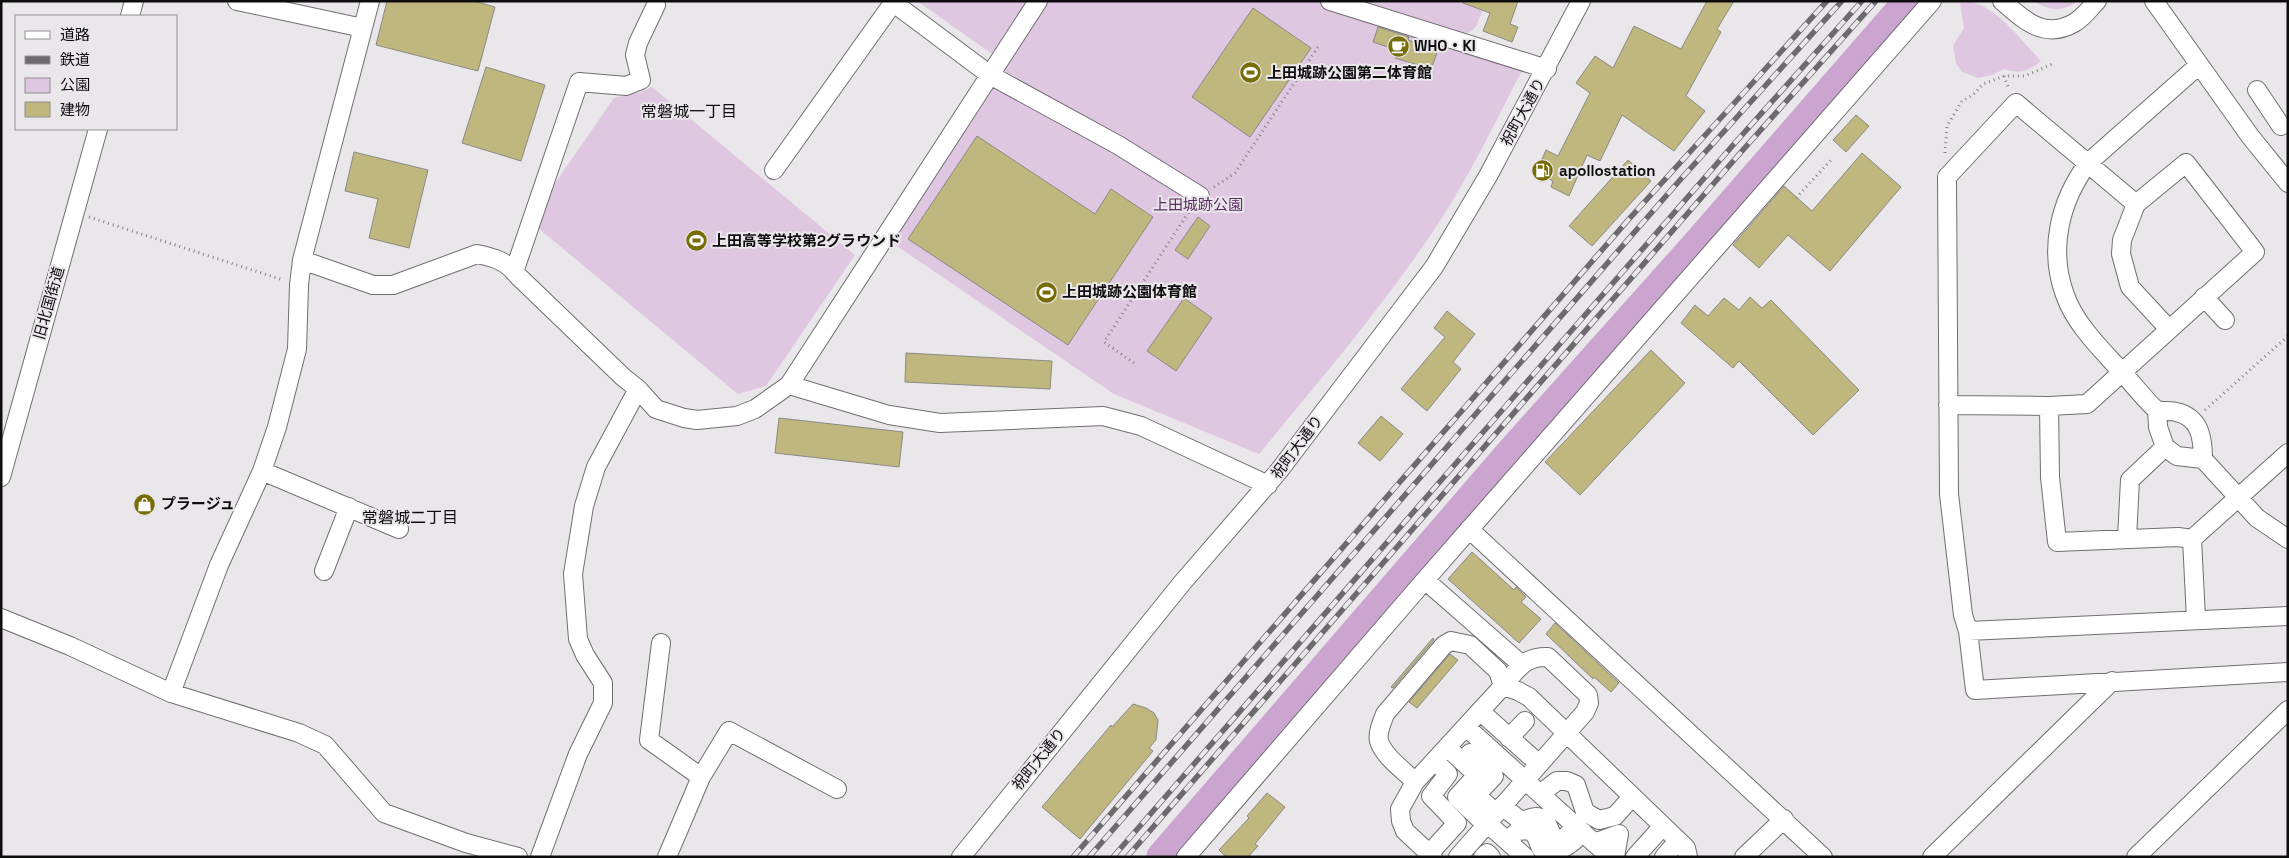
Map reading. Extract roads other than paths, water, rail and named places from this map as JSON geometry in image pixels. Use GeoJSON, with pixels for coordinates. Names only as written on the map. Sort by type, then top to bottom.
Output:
{"type":"FeatureCollection","features":[{"type":"Feature","properties":{"kind":"street"},"geometry":{"type":"LineString","coordinates":[[130,15],[134,1]]}},
{"type":"Feature","properties":{"kind":"street"},"geometry":{"type":"LineString","coordinates":[[237,1],[363,28]]}},
{"type":"Feature","properties":{"kind":"street"},"geometry":{"type":"LineString","coordinates":[[171,693],[219,566],[262,471],[278,427],[297,349],[299,285],[302,260],[370,1]]}},
{"type":"Feature","properties":{"kind":"street"},"geometry":{"type":"LineString","coordinates":[[302,260],[372,285],[393,285],[478,254],[509,265],[623,377],[638,388],[656,409],[697,420],[737,416],[755,409],[789,386],[1038,1]]}},
{"type":"Feature","properties":{"kind":"street"},"geometry":{"type":"LineString","coordinates":[[1330,1],[1547,69]]}},
{"type":"Feature","properties":{"kind":"street","name":"祝町大通り"},"geometry":{"type":"LineString","coordinates":[[961,857],[1176,590],[1268,485],[1434,267],[1462,222],[1547,69],[1581,1]]}},
{"type":"Feature","properties":{"kind":"street"},"geometry":{"type":"LineString","coordinates":[[1186,857],[1425,580],[1932,1]]}},
{"type":"Feature","properties":{"kind":"street"},"geometry":{"type":"LineString","coordinates":[[2002,1],[2026,22],[2034,26],[2053,30],[2075,23],[2098,1]]}},
{"type":"Feature","properties":{"kind":"street"},"geometry":{"type":"LineString","coordinates":[[2154,1],[2250,136],[2288,183]]}},
{"type":"Feature","properties":{"kind":"street"},"geometry":{"type":"LineString","coordinates":[[774,170],[892,2],[990,75],[1118,146],[1200,196]]}},
{"type":"Feature","properties":{"kind":"street"},"geometry":{"type":"LineString","coordinates":[[514,272],[579,82],[626,86],[640,80],[634,55],[656,6]]}},
{"type":"Feature","properties":{"kind":"street"},"geometry":{"type":"LineString","coordinates":[[2199,65],[2088,164],[2074,183],[2061,214],[2057,246],[2059,272],[2065,296],[2075,315],[2090,335],[2157,410],[2184,414],[2194,421],[2200,431],[2203,443],[2203,459]]}},
{"type":"Feature","properties":{"kind":"street"},"geometry":{"type":"LineString","coordinates":[[2257,90],[2281,126]]}},
{"type":"Feature","properties":{"kind":"street"},"geometry":{"type":"LineString","coordinates":[[2136,204],[2016,103],[1947,177],[1949,494],[1963,615],[1968,631],[1975,690],[2288,672]]}},
{"type":"Feature","properties":{"kind":"street","name":"旧北国街道"},"geometry":{"type":"LineString","coordinates":[[1,477],[6,437],[98,130]]}},
{"type":"Feature","properties":{"kind":"street"},"geometry":{"type":"LineString","coordinates":[[1948,405],[2049,406],[2087,404],[2168,328],[2255,252],[2186,163],[2136,204],[2122,240],[2121,254],[2130,287],[2168,328]]}},
{"type":"Feature","properties":{"kind":"street"},"geometry":{"type":"LineString","coordinates":[[2204,297],[2225,320]]}},
{"type":"Feature","properties":{"kind":"street"},"geometry":{"type":"LineString","coordinates":[[789,386],[889,415],[940,423],[1103,416],[1141,426],[1268,485]]}},
{"type":"Feature","properties":{"kind":"street"},"geometry":{"type":"LineString","coordinates":[[540,857],[578,754],[603,703],[603,684],[585,655],[578,639],[572,574],[584,506],[596,466],[638,388]]}},
{"type":"Feature","properties":{"kind":"street"},"geometry":{"type":"LineString","coordinates":[[2049,406],[2050,477],[2057,542],[2127,538],[2178,537],[2192,539]]}},
{"type":"Feature","properties":{"kind":"street"},"geometry":{"type":"LineString","coordinates":[[2157,410],[2158,427],[2165,447],[2177,456],[2203,459],[2257,518],[2288,539]]}},
{"type":"Feature","properties":{"kind":"street"},"geometry":{"type":"LineString","coordinates":[[2127,538],[2130,480],[2165,447]]}},
{"type":"Feature","properties":{"kind":"street"},"geometry":{"type":"LineString","coordinates":[[2192,539],[2288,453]]}},
{"type":"Feature","properties":{"kind":"street"},"geometry":{"type":"LineString","coordinates":[[262,471],[399,529]]}},
{"type":"Feature","properties":{"kind":"street"},"geometry":{"type":"LineString","coordinates":[[324,571],[349,507]]}},
{"type":"Feature","properties":{"kind":"street"},"geometry":{"type":"LineString","coordinates":[[1470,529],[1823,857]]}},
{"type":"Feature","properties":{"kind":"street"},"geometry":{"type":"LineString","coordinates":[[2192,539],[2196,619]]}},
{"type":"Feature","properties":{"kind":"street"},"geometry":{"type":"LineString","coordinates":[[1425,580],[1522,665]]}},
{"type":"Feature","properties":{"kind":"street"},"geometry":{"type":"LineString","coordinates":[[1968,631],[2288,616]]}},
{"type":"Feature","properties":{"kind":"street"},"geometry":{"type":"LineString","coordinates":[[1,618],[70,646],[171,693],[299,733],[325,745],[384,813],[466,844],[518,857]]}},
{"type":"Feature","properties":{"kind":"street"},"geometry":{"type":"LineString","coordinates":[[1415,782],[1385,751],[1379,740],[1380,727],[1384,714],[1444,645],[1451,641],[1470,645],[1498,671],[1503,686]]}},
{"type":"Feature","properties":{"kind":"street"},"geometry":{"type":"LineString","coordinates":[[661,644],[648,740],[701,777]]}},
{"type":"Feature","properties":{"kind":"street"},"geometry":{"type":"LineString","coordinates":[[1435,761],[1448,774],[1430,796],[1457,823],[1431,855],[1405,832],[1401,821],[1400,809],[1415,782],[1522,665],[1535,657],[1548,657],[1588,695],[1589,703],[1585,712],[1458,857]]}},
{"type":"Feature","properties":{"kind":"street"},"geometry":{"type":"LineString","coordinates":[[1932,857],[2112,681]]}},
{"type":"Feature","properties":{"kind":"street"},"geometry":{"type":"LineString","coordinates":[[1503,686],[1518,690],[1529,697],[1686,848],[1688,857]]}},
{"type":"Feature","properties":{"kind":"street"},"geometry":{"type":"LineString","coordinates":[[2136,857],[2288,710]]}},
{"type":"Feature","properties":{"kind":"street"},"geometry":{"type":"LineString","coordinates":[[1480,711],[1539,764]]}},
{"type":"Feature","properties":{"kind":"street"},"geometry":{"type":"LineString","coordinates":[[1509,738],[1525,721]]}},
{"type":"Feature","properties":{"kind":"street"},"geometry":{"type":"LineString","coordinates":[[667,857],[701,777],[729,731],[837,789]]}},
{"type":"Feature","properties":{"kind":"street"},"geometry":{"type":"LineString","coordinates":[[1456,738],[1525,780],[1597,848]]}},
{"type":"Feature","properties":{"kind":"street"},"geometry":{"type":"LineString","coordinates":[[1456,738],[1494,776],[1476,795],[1493,817],[1507,841],[1522,856]]}},
{"type":"Feature","properties":{"kind":"street"},"geometry":{"type":"LineString","coordinates":[[1540,794],[1557,781],[1567,781],[1576,785],[1586,812],[1599,820],[1615,816],[1632,797]]}},
{"type":"Feature","properties":{"kind":"street"},"geometry":{"type":"LineString","coordinates":[[1493,817],[1521,821],[1534,817],[1543,819],[1547,822],[1550,834],[1558,840],[1564,839],[1597,848]]}},
{"type":"Feature","properties":{"kind":"street"},"geometry":{"type":"LineString","coordinates":[[1744,857],[1784,819]]}},
{"type":"Feature","properties":{"kind":"street"},"geometry":{"type":"LineString","coordinates":[[1635,857],[1663,826]]}},
{"type":"Feature","properties":{"kind":"street"},"geometry":{"type":"LineString","coordinates":[[1507,841],[1518,831],[1530,830],[1538,838],[1541,849],[1551,857],[1559,856],[1566,852],[1597,848]]}},
{"type":"Feature","properties":{"kind":"street"},"geometry":{"type":"LineString","coordinates":[[1664,857],[1678,841]]}},
{"type":"Feature","properties":{"kind":"street"},"geometry":{"type":"LineString","coordinates":[[1483,857],[1486,853],[1491,857]]}},
{"type":"Feature","properties":{"kind":"waterway"},"geometry":{"type":"LineString","coordinates":[[1162,857],[1510,454],[1693,249],[1909,1]]}},
{"type":"Feature","properties":{"kind":"railway"},"geometry":{"type":"LineString","coordinates":[[1073,857],[1629,219],[1827,1]]}},
{"type":"Feature","properties":{"kind":"railway"},"geometry":{"type":"LineString","coordinates":[[1089,857],[1680,180],[1842,1]]}},
{"type":"Feature","properties":{"kind":"railway"},"geometry":{"type":"LineString","coordinates":[[1113,857],[1734,144],[1862,1]]}},
{"type":"Feature","properties":{"kind":"railway"},"geometry":{"type":"LineString","coordinates":[[1127,857],[1742,151],[1876,1]]}},
{"type":"Feature","properties":{"kind":"place","name":"WHO・KI"},"geometry":{"type":"Point","coordinates":[1398,46]}},
{"type":"Feature","properties":{"kind":"place","name":"上田城跡公園第二体育館"},"geometry":{"type":"Point","coordinates":[1251,73]}},
{"type":"Feature","properties":{"kind":"place","name":"apollostation"},"geometry":{"type":"Point","coordinates":[1543,171]}},
{"type":"Feature","properties":{"kind":"place","name":"上田高等学校第2グラウンド"},"geometry":{"type":"Point","coordinates":[696,241]}},
{"type":"Feature","properties":{"kind":"place","name":"上田城跡公園体育館"},"geometry":{"type":"Point","coordinates":[1046,292]}},
{"type":"Feature","properties":{"kind":"place","name":"プラージュ"},"geometry":{"type":"Point","coordinates":[145,504]}},
{"type":"Feature","properties":{"kind":"district","name":"常磐城一丁目"},"geometry":{"type":"Point","coordinates":[689,111]}},
{"type":"Feature","properties":{"kind":"district","name":"常磐城二丁目"},"geometry":{"type":"Point","coordinates":[410,517]}},
{"type":"Feature","properties":{"kind":"park label","name":"上田城跡公園"},"geometry":{"type":"Point","coordinates":[1198,205]}}]}
